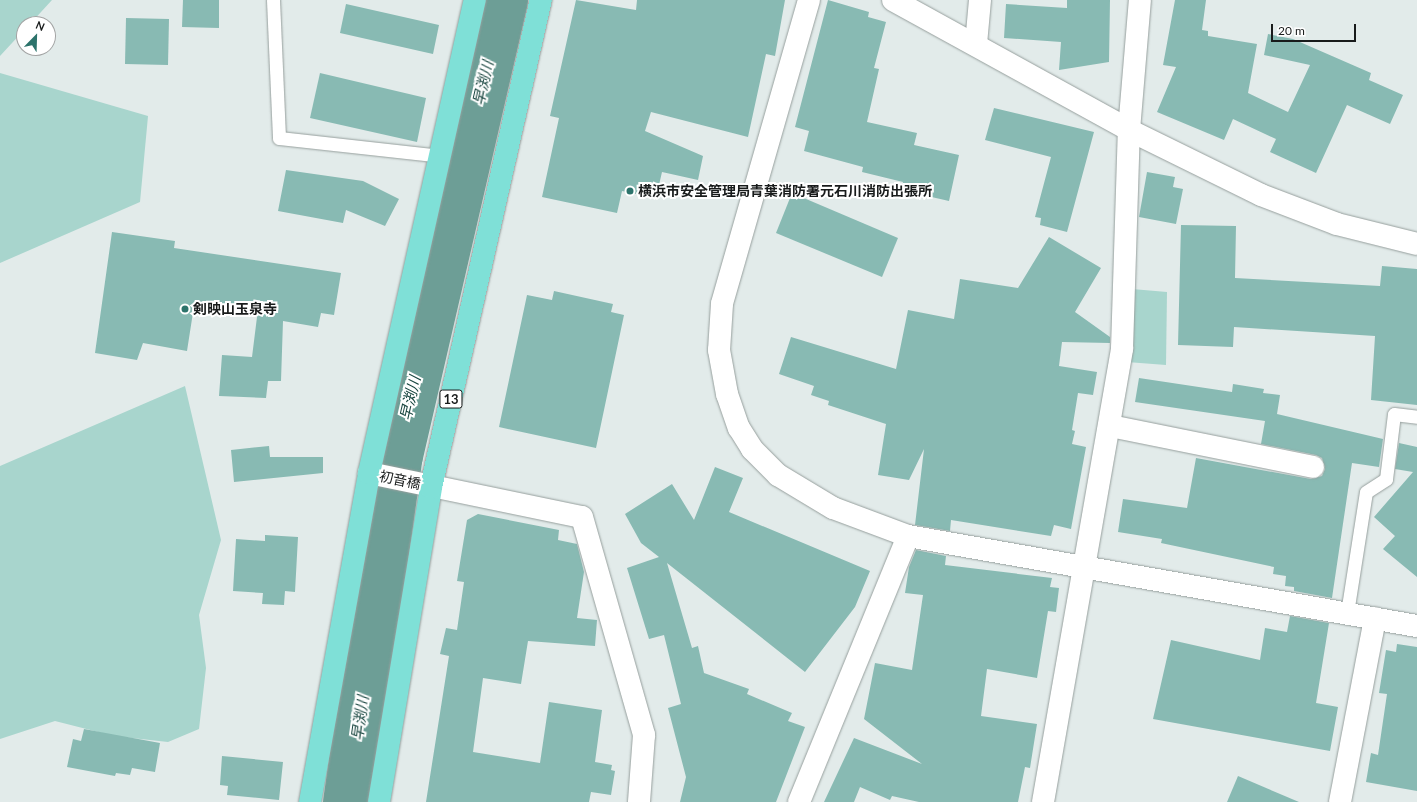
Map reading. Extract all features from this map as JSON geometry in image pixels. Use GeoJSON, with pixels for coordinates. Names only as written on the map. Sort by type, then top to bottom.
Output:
{"type":"FeatureCollection","features":[{"type":"Feature","properties":{"kind":"main road"},"geometry":{"type":"LineString","coordinates":[[310,802],[370,473],[475,0]]}},
{"type":"Feature","properties":{"kind":"main road","name":"13"},"geometry":{"type":"LineString","coordinates":[[379,802],[431,487],[541,0]]}},
{"type":"Feature","properties":{"kind":"street"},"geometry":{"type":"LineString","coordinates":[[809,0],[722,304],[719,350],[726,394],[739,428],[752,449],[778,475],[833,508],[908,536],[1417,626]]}},
{"type":"Feature","properties":{"kind":"street"},"geometry":{"type":"LineString","coordinates":[[893,0],[976,44],[1129,130],[1261,195],[1337,224],[1417,244]]}},
{"type":"Feature","properties":{"kind":"street"},"geometry":{"type":"LineString","coordinates":[[976,44],[980,0]]}},
{"type":"Feature","properties":{"kind":"street"},"geometry":{"type":"LineString","coordinates":[[1043,802],[1086,568],[1122,349],[1129,130],[1140,0]]}},
{"type":"Feature","properties":{"kind":"street"},"geometry":{"type":"LineString","coordinates":[[1110,426],[1313,467]]}},
{"type":"Feature","properties":{"kind":"street","name":"初音橋"},"geometry":{"type":"LineString","coordinates":[[370,473],[431,487],[582,516],[644,735],[640,802]]}},
{"type":"Feature","properties":{"kind":"street"},"geometry":{"type":"LineString","coordinates":[[799,802],[908,536]]}},
{"type":"Feature","properties":{"kind":"street"},"geometry":{"type":"LineString","coordinates":[[1340,802],[1375,618]]}},
{"type":"Feature","properties":{"kind":"lane"},"geometry":{"type":"LineString","coordinates":[[273,0],[279,138],[441,156]]}},
{"type":"Feature","properties":{"kind":"lane"},"geometry":{"type":"LineString","coordinates":[[1347,613],[1366,492],[1386,479],[1394,414],[1417,417]]}},
{"type":"Feature","properties":{"kind":"green space"},"geometry":{"type":"Polygon","coordinates":[[[0,0],[52,0],[37,16],[16,16],[16,39],[0,56],[0,0]]]}},
{"type":"Feature","properties":{"kind":"green space"},"geometry":{"type":"Polygon","coordinates":[[[0,73],[148,116],[140,202],[0,263],[0,73]]]}},
{"type":"Feature","properties":{"kind":"green space"},"geometry":{"type":"Polygon","coordinates":[[[1132,289],[1167,292],[1166,365],[1127,362],[1132,289]]]}},
{"type":"Feature","properties":{"kind":"green space"},"geometry":{"type":"Polygon","coordinates":[[[185,386],[221,540],[199,615],[206,668],[199,729],[168,742],[114,736],[55,721],[0,739],[0,466],[185,386]]]}},
{"type":"Feature","properties":{"kind":"building"},"geometry":{"type":"Polygon","coordinates":[[[183,0],[219,0],[219,28],[182,27],[183,0]]]}},
{"type":"Feature","properties":{"kind":"building"},"geometry":{"type":"Polygon","coordinates":[[[576,0],[636,10],[637,0],[785,0],[775,56],[766,54],[748,137],[651,112],[645,131],[703,156],[698,180],[662,172],[656,198],[622,191],[617,213],[542,197],[559,118],[550,116],[576,0]]]}},
{"type":"Feature","properties":{"kind":"building"},"geometry":{"type":"Polygon","coordinates":[[[828,0],[869,12],[868,17],[886,22],[874,68],[879,69],[867,122],[917,133],[914,145],[959,155],[949,201],[901,190],[903,182],[862,172],[863,167],[804,151],[809,131],[795,127],[828,0]]]}},
{"type":"Feature","properties":{"kind":"building"},"geometry":{"type":"Polygon","coordinates":[[[1067,0],[1110,0],[1109,62],[1059,70],[1061,42],[1004,38],[1006,4],[1067,8],[1067,0]]]}},
{"type":"Feature","properties":{"kind":"building"},"geometry":{"type":"Polygon","coordinates":[[[1175,0],[1206,0],[1202,30],[1208,31],[1208,36],[1257,44],[1248,93],[1288,112],[1310,65],[1264,55],[1268,34],[1293,39],[1371,73],[1369,80],[1403,95],[1390,124],[1347,105],[1316,173],[1270,152],[1276,139],[1233,119],[1224,140],[1157,112],[1176,67],[1163,65],[1175,0]]]}},
{"type":"Feature","properties":{"kind":"building"},"geometry":{"type":"Polygon","coordinates":[[[346,4],[439,25],[433,54],[340,33],[346,4]]]}},
{"type":"Feature","properties":{"kind":"building"},"geometry":{"type":"Polygon","coordinates":[[[126,18],[169,19],[168,65],[125,64],[126,18]]]}},
{"type":"Feature","properties":{"kind":"building"},"geometry":{"type":"Polygon","coordinates":[[[320,73],[426,98],[417,142],[310,118],[320,73]]]}},
{"type":"Feature","properties":{"kind":"building"},"geometry":{"type":"Polygon","coordinates":[[[994,108],[1094,132],[1067,232],[1040,225],[1041,218],[1035,217],[1051,157],[985,140],[994,108]]]}},
{"type":"Feature","properties":{"kind":"building"},"geometry":{"type":"Polygon","coordinates":[[[286,170],[363,181],[399,199],[385,226],[346,210],[343,223],[278,211],[286,170]]]}},
{"type":"Feature","properties":{"kind":"building"},"geometry":{"type":"Polygon","coordinates":[[[1147,172],[1175,177],[1173,187],[1183,189],[1176,224],[1139,217],[1147,172]]]}},
{"type":"Feature","properties":{"kind":"building"},"geometry":{"type":"Polygon","coordinates":[[[792,193],[898,238],[882,277],[776,233],[792,193]]]}},
{"type":"Feature","properties":{"kind":"building"},"geometry":{"type":"Polygon","coordinates":[[[1181,225],[1236,226],[1235,278],[1380,286],[1382,266],[1417,269],[1417,405],[1371,400],[1375,336],[1234,327],[1233,347],[1178,345],[1181,225]]]}},
{"type":"Feature","properties":{"kind":"building"},"geometry":{"type":"Polygon","coordinates":[[[112,232],[175,241],[174,248],[341,273],[334,315],[321,313],[318,327],[283,321],[281,381],[268,381],[266,398],[219,396],[222,355],[252,357],[257,317],[194,306],[187,351],[143,343],[137,360],[95,353],[112,232]]]}},
{"type":"Feature","properties":{"kind":"building"},"geometry":{"type":"Polygon","coordinates":[[[1049,237],[1101,268],[1075,312],[1110,337],[1110,343],[1062,342],[1059,366],[1097,372],[1093,395],[1078,393],[1072,430],[1075,431],[1072,444],[1086,447],[1071,529],[1054,525],[1051,536],[951,520],[950,531],[915,525],[924,449],[909,480],[878,475],[886,424],[828,405],[829,401],[811,395],[814,386],[779,374],[791,337],[896,369],[908,310],[954,319],[960,279],[1018,288],[1049,237]]]}},
{"type":"Feature","properties":{"kind":"building"},"geometry":{"type":"Polygon","coordinates":[[[554,291],[613,304],[611,312],[624,315],[596,448],[499,427],[527,295],[552,300],[554,291]]]}},
{"type":"Feature","properties":{"kind":"building"},"geometry":{"type":"Polygon","coordinates":[[[1139,378],[1232,392],[1233,384],[1264,389],[1263,393],[1280,395],[1277,414],[1383,439],[1379,467],[1352,463],[1332,598],[1294,591],[1294,587],[1285,586],[1286,576],[1273,574],[1274,567],[1161,543],[1162,539],[1118,532],[1123,499],[1187,508],[1196,458],[1311,479],[1322,476],[1325,469],[1322,458],[1316,455],[1261,444],[1265,421],[1135,402],[1139,378]]]}},
{"type":"Feature","properties":{"kind":"building"},"geometry":{"type":"Polygon","coordinates":[[[1399,443],[1417,447],[1417,577],[1383,549],[1395,536],[1374,517],[1413,472],[1395,469],[1399,443]]]}},
{"type":"Feature","properties":{"kind":"building"},"geometry":{"type":"Polygon","coordinates":[[[269,446],[270,457],[323,457],[323,473],[234,482],[231,450],[269,446]]]}},
{"type":"Feature","properties":{"kind":"building"},"geometry":{"type":"Polygon","coordinates":[[[715,467],[743,478],[729,512],[870,571],[855,607],[805,672],[667,563],[692,648],[698,646],[704,673],[749,689],[747,694],[792,713],[788,721],[805,727],[776,802],[680,802],[686,777],[668,708],[681,704],[664,635],[649,639],[627,568],[659,557],[641,543],[625,514],[672,484],[694,520],[715,467]]]}},
{"type":"Feature","properties":{"kind":"building"},"geometry":{"type":"Polygon","coordinates":[[[478,514],[559,530],[558,540],[577,544],[584,572],[577,618],[597,620],[595,646],[528,641],[521,684],[483,678],[473,752],[540,763],[549,702],[602,710],[595,762],[612,765],[611,770],[615,771],[611,795],[591,792],[589,802],[426,802],[449,656],[440,654],[446,628],[457,630],[464,582],[457,581],[467,520],[478,514]]]}},
{"type":"Feature","properties":{"kind":"building"},"geometry":{"type":"Polygon","coordinates":[[[265,535],[298,537],[295,592],[285,591],[284,605],[262,604],[263,593],[233,591],[236,539],[265,541],[265,535]]]}},
{"type":"Feature","properties":{"kind":"building"},"geometry":{"type":"Polygon","coordinates":[[[916,550],[946,556],[945,565],[1052,578],[1050,587],[1059,588],[1056,612],[1048,611],[1037,678],[987,669],[981,716],[1037,724],[1030,768],[1025,767],[1018,802],[919,802],[892,796],[890,800],[860,787],[854,802],[824,802],[854,738],[922,764],[864,719],[875,663],[912,670],[923,595],[905,593],[909,567],[916,550]]]}},
{"type":"Feature","properties":{"kind":"building"},"geometry":{"type":"Polygon","coordinates":[[[1290,616],[1329,623],[1316,703],[1338,707],[1330,751],[1153,719],[1171,640],[1260,660],[1265,628],[1287,632],[1290,616]]]}},
{"type":"Feature","properties":{"kind":"building"},"geometry":{"type":"Polygon","coordinates":[[[1397,644],[1417,647],[1417,791],[1366,782],[1371,753],[1378,755],[1387,694],[1379,693],[1386,650],[1396,652],[1397,644]]]}},
{"type":"Feature","properties":{"kind":"building"},"geometry":{"type":"Polygon","coordinates":[[[84,729],[160,743],[155,772],[132,768],[130,775],[116,773],[115,776],[67,767],[73,739],[81,741],[84,729]]]}},
{"type":"Feature","properties":{"kind":"building"},"geometry":{"type":"Polygon","coordinates":[[[222,756],[283,762],[279,800],[227,795],[228,786],[220,785],[222,756]]]}},
{"type":"Feature","properties":{"kind":"building"},"geometry":{"type":"Polygon","coordinates":[[[1238,776],[1299,802],[1227,802],[1238,776]]]}},
{"type":"Feature","properties":{"kind":"waterway","name":"早渕川"},"geometry":{"type":"LineString","coordinates":[[348,802],[397,455],[502,0]]}},
{"type":"Feature","properties":{"kind":"place","name":"横浜市安全管理局青葉消防署元石川消防出張所"},"geometry":{"type":"Point","coordinates":[630,191]}},
{"type":"Feature","properties":{"kind":"place","name":"剣映山玉泉寺"},"geometry":{"type":"Point","coordinates":[185,309]}}]}
